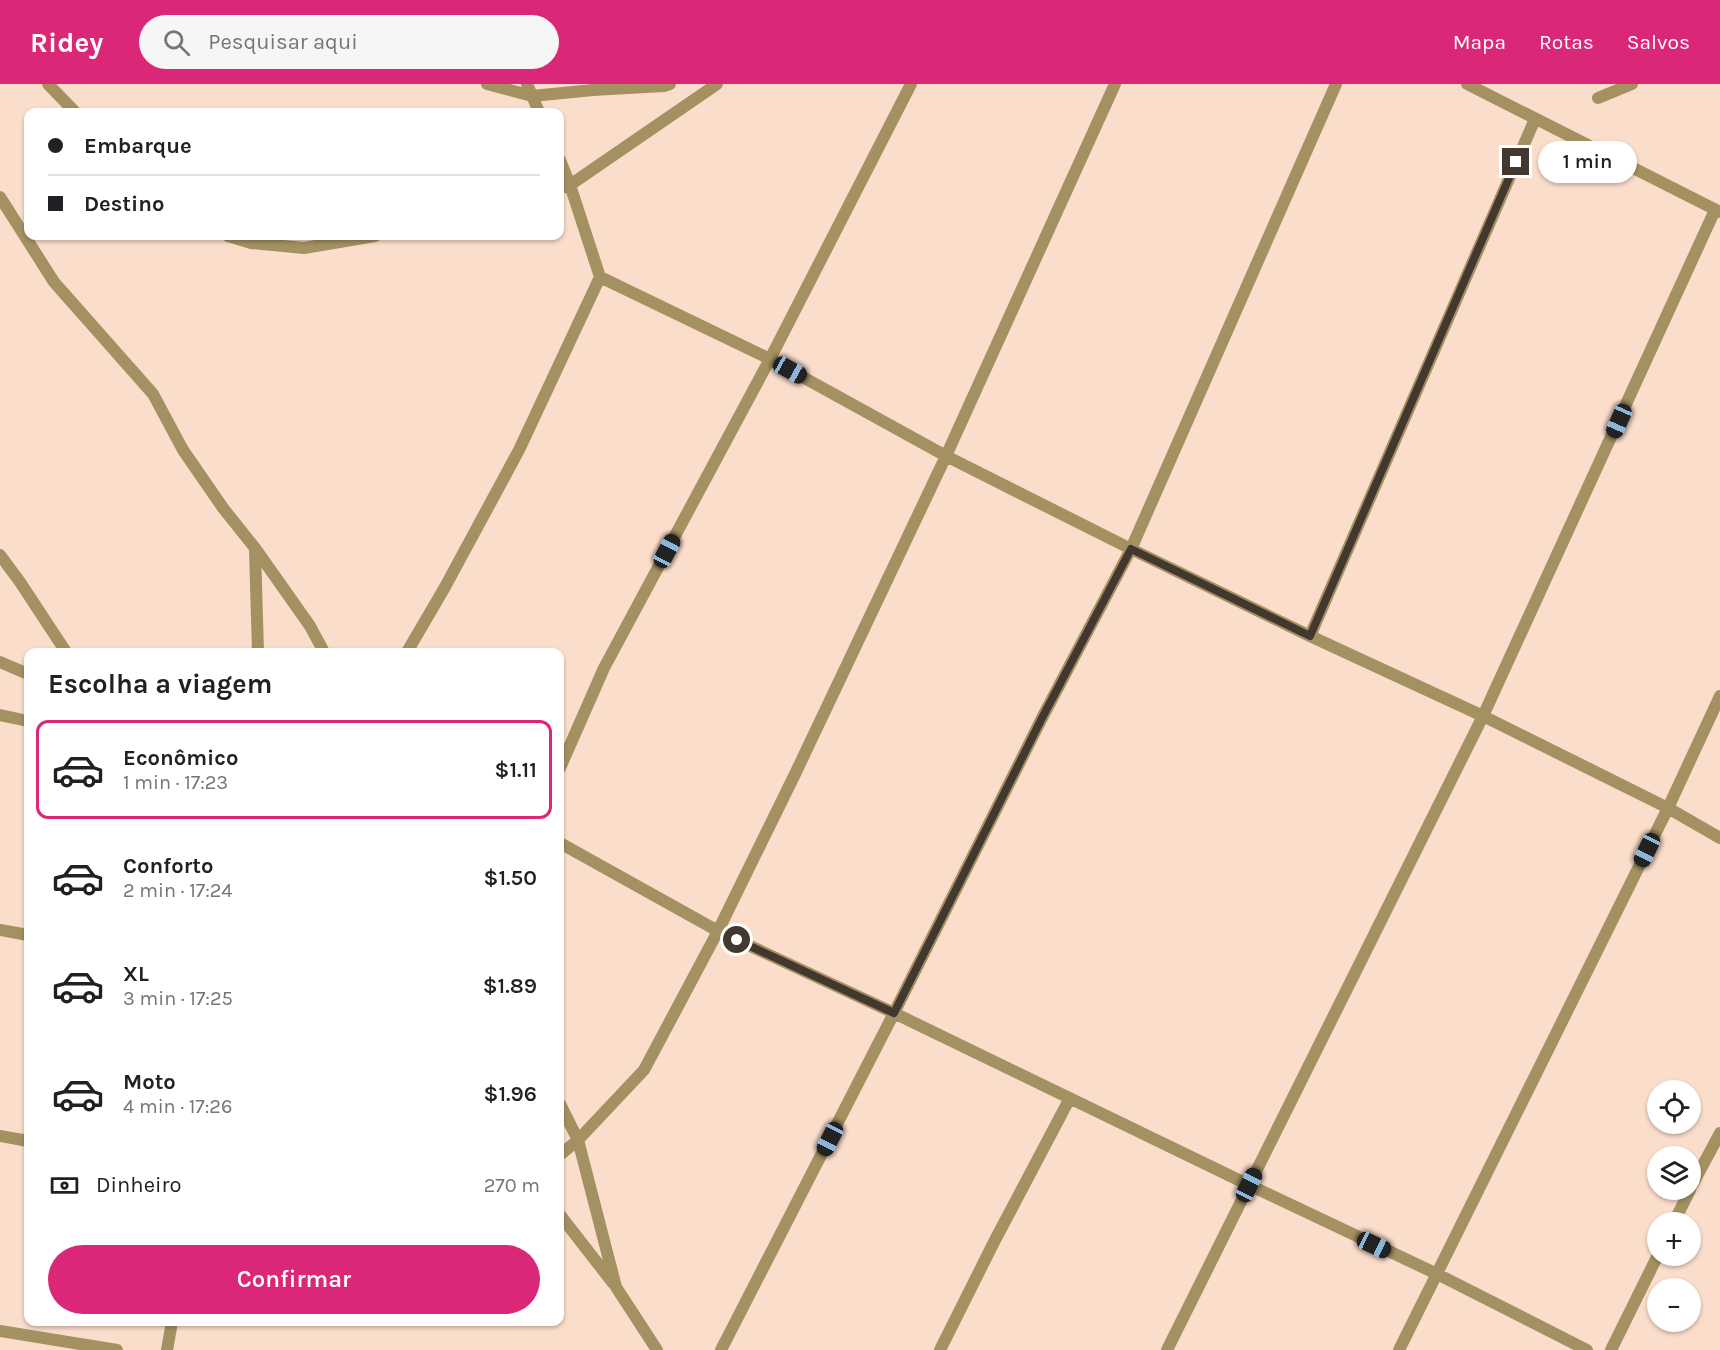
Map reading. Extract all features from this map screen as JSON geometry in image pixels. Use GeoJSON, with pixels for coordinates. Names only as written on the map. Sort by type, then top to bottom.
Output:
{"type":"FeatureCollection","features":[{"type":"Feature","properties":{"kind":"street"},"geometry":{"type":"LineString","coordinates":[[48,84],[71,108]]}},
{"type":"Feature","properties":{"kind":"street"},"geometry":{"type":"LineString","coordinates":[[487,84],[529,90],[593,90],[670,84]]}},
{"type":"Feature","properties":{"kind":"street"},"geometry":{"type":"LineString","coordinates":[[717,84],[565,187],[600,277],[770,359],[946,456],[1131,549],[1310,636],[1484,716],[1668,808],[1720,838]]}},
{"type":"Feature","properties":{"kind":"street"},"geometry":{"type":"LineString","coordinates":[[564,759],[604,668],[770,359],[911,84]]}},
{"type":"Feature","properties":{"kind":"street"},"geometry":{"type":"LineString","coordinates":[[564,1152],[578,1140],[644,1070],[718,931],[946,456],[1115,84]]}},
{"type":"Feature","properties":{"kind":"street"},"geometry":{"type":"LineString","coordinates":[[721,1350],[1041,720],[1131,549],[1336,84]]}},
{"type":"Feature","properties":{"kind":"street"},"geometry":{"type":"LineString","coordinates":[[1167,1350],[1484,716],[1718,211],[1467,84]]}},
{"type":"Feature","properties":{"kind":"street"},"geometry":{"type":"LineString","coordinates":[[1599,98],[1632,84]]}},
{"type":"Feature","properties":{"kind":"street"},"geometry":{"type":"LineString","coordinates":[[529,90],[537,108]]}},
{"type":"Feature","properties":{"kind":"street"},"geometry":{"type":"LineString","coordinates":[[1310,636],[1535,118]]}},
{"type":"Feature","properties":{"kind":"street"},"geometry":{"type":"LineString","coordinates":[[0,197],[24,235]]}},
{"type":"Feature","properties":{"kind":"street"},"geometry":{"type":"LineString","coordinates":[[27,240],[54,282],[153,394],[183,450],[310,626],[322,648]]}},
{"type":"Feature","properties":{"kind":"street"},"geometry":{"type":"LineString","coordinates":[[241,240],[304,248],[351,240]]}},
{"type":"Feature","properties":{"kind":"street"},"geometry":{"type":"LineString","coordinates":[[409,648],[446,587],[519,450],[600,277]]}},
{"type":"Feature","properties":{"kind":"street"},"geometry":{"type":"LineString","coordinates":[[255,548],[258,648]]}},
{"type":"Feature","properties":{"kind":"street"},"geometry":{"type":"LineString","coordinates":[[0,555],[63,648]]}},
{"type":"Feature","properties":{"kind":"street"},"geometry":{"type":"LineString","coordinates":[[0,662],[24,672]]}},
{"type":"Feature","properties":{"kind":"street"},"geometry":{"type":"LineString","coordinates":[[1399,1350],[1668,808],[1720,696]]}},
{"type":"Feature","properties":{"kind":"street"},"geometry":{"type":"LineString","coordinates":[[0,715],[24,720]]}},
{"type":"Feature","properties":{"kind":"street"},"geometry":{"type":"LineString","coordinates":[[564,845],[718,931],[1437,1274],[1587,1350]]}},
{"type":"Feature","properties":{"kind":"street"},"geometry":{"type":"LineString","coordinates":[[0,930],[24,934]]}},
{"type":"Feature","properties":{"kind":"street"},"geometry":{"type":"LineString","coordinates":[[940,1350],[1070,1098]]}},
{"type":"Feature","properties":{"kind":"street"},"geometry":{"type":"LineString","coordinates":[[564,1112],[578,1140],[616,1287]]}},
{"type":"Feature","properties":{"kind":"street"},"geometry":{"type":"LineString","coordinates":[[1701,1168],[1720,1133]]}},
{"type":"Feature","properties":{"kind":"street"},"geometry":{"type":"LineString","coordinates":[[0,1136],[24,1141]]}},
{"type":"Feature","properties":{"kind":"street"},"geometry":{"type":"LineString","coordinates":[[564,1220],[616,1287],[657,1350]]}},
{"type":"Feature","properties":{"kind":"street"},"geometry":{"type":"LineString","coordinates":[[1611,1350],[1653,1266]]}},
{"type":"Feature","properties":{"kind":"street"},"geometry":{"type":"LineString","coordinates":[[167,1350],[171,1326]]}},
{"type":"Feature","properties":{"kind":"street"},"geometry":{"type":"LineString","coordinates":[[0,1331],[117,1350]]}},
{"type":"Feature","properties":{"kind":"route"},"geometry":{"type":"LineString","coordinates":[[737,940],[894,1013],[1041,720],[1131,549],[1310,636],[1516,162]]}}]}
